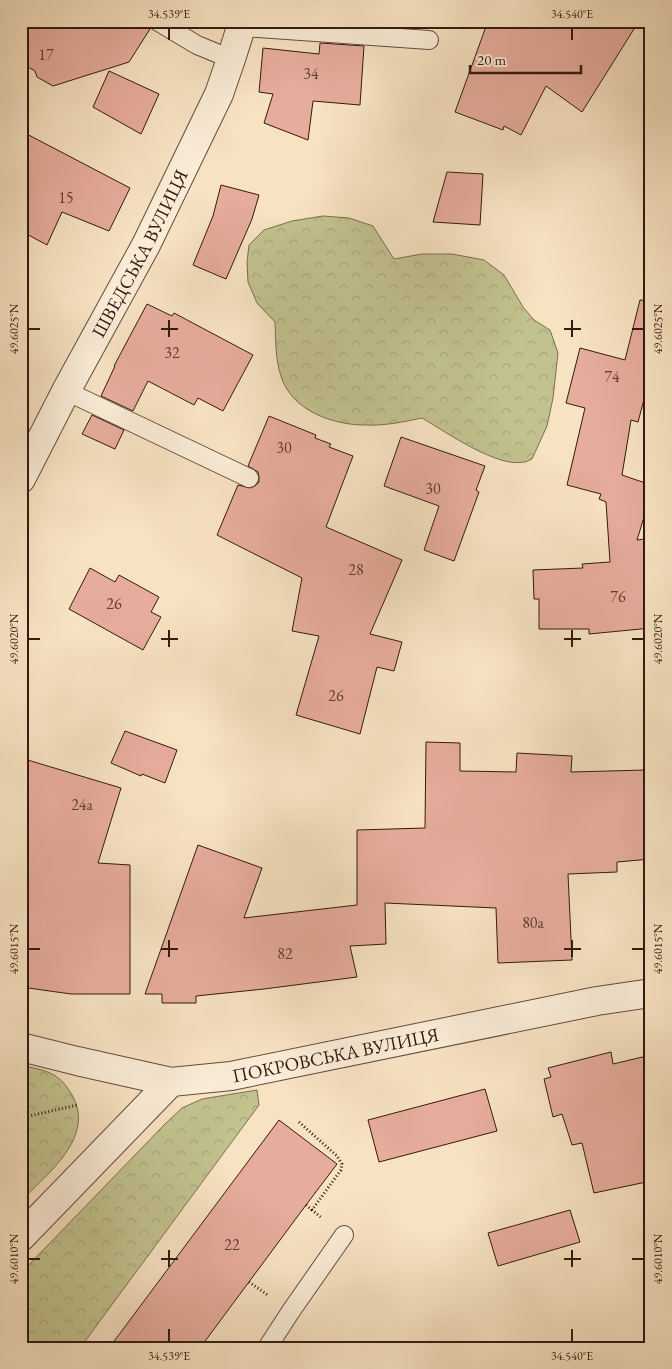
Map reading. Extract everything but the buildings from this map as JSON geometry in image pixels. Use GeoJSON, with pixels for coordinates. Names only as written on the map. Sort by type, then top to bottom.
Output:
{"type":"FeatureCollection","features":[{"type":"Feature","properties":{"kind":"street","name":"ШВЕДСЬКА ВУЛИЦЯ"},"geometry":{"type":"LineString","coordinates":[[21,479],[66,391],[146,246],[219,94],[243,24]]}},
{"type":"Feature","properties":{"kind":"street","name":"ПОКРОВСЬКА ВУЛИЦЯ"},"geometry":{"type":"LineString","coordinates":[[21,1047],[172,1082],[232,1076],[597,1001],[651,994]]}},
{"type":"Feature","properties":{"kind":"street"},"geometry":{"type":"LineString","coordinates":[[21,1236],[172,1082]]}},
{"type":"Feature","properties":{"kind":"lane"},"geometry":{"type":"LineString","coordinates":[[157,21],[197,45],[232,60]]}},
{"type":"Feature","properties":{"kind":"lane"},"geometry":{"type":"LineString","coordinates":[[243,24],[428,40]]}},
{"type":"Feature","properties":{"kind":"lane"},"geometry":{"type":"LineString","coordinates":[[66,391],[249,478]]}},
{"type":"Feature","properties":{"kind":"lane"},"geometry":{"type":"LineString","coordinates":[[267,1348],[344,1235]]}},
{"type":"Feature","properties":{"kind":"path"},"geometry":{"type":"LineString","coordinates":[[21,1118],[77,1105]]}},
{"type":"Feature","properties":{"kind":"path"},"geometry":{"type":"LineString","coordinates":[[299,1122],[338,1156],[342,1164],[342,1170],[312,1210]]}},
{"type":"Feature","properties":{"kind":"path"},"geometry":{"type":"LineString","coordinates":[[306,1205],[344,1235]]}},
{"type":"Feature","properties":{"kind":"green space"},"geometry":{"type":"Polygon","coordinates":[[[323,216],[349,218],[373,226],[394,259],[422,254],[452,254],[484,260],[504,275],[523,307],[534,320],[550,330],[558,353],[553,398],[547,426],[532,459],[525,462],[500,460],[472,448],[422,418],[372,425],[339,422],[314,413],[294,398],[286,388],[279,369],[275,322],[257,303],[248,282],[247,262],[249,245],[264,230],[292,221],[323,216]]]}},
{"type":"Feature","properties":{"kind":"green space"},"geometry":{"type":"Polygon","coordinates":[[[21,1065],[51,1073],[62,1081],[72,1095],[78,1111],[78,1125],[73,1140],[65,1154],[55,1167],[21,1201],[21,1065]]]}},
{"type":"Feature","properties":{"kind":"green space"},"geometry":{"type":"Polygon","coordinates":[[[257,1090],[259,1105],[80,1348],[21,1348],[21,1273],[182,1108],[202,1099],[257,1090]]]}}]}
